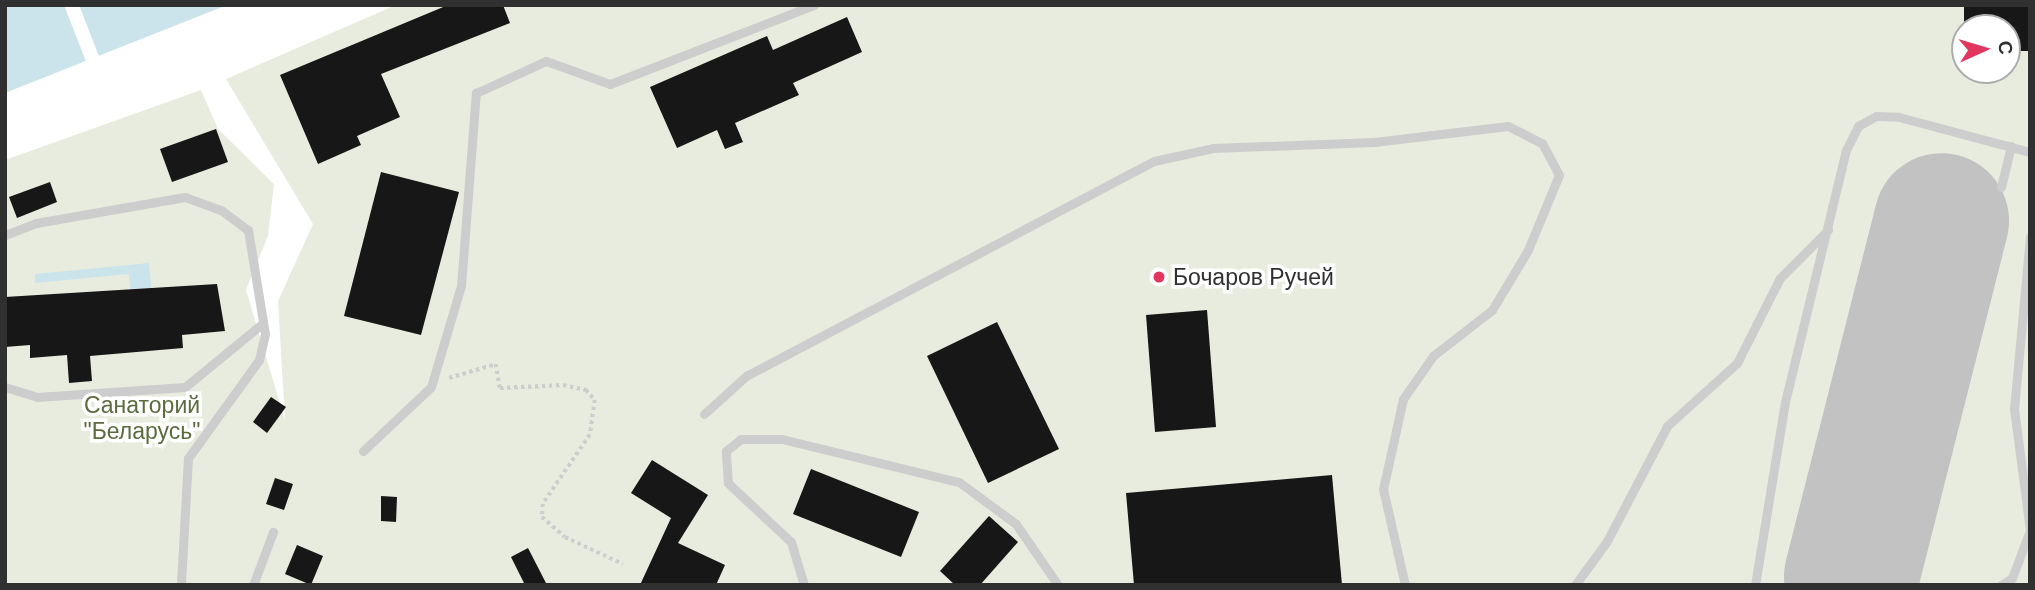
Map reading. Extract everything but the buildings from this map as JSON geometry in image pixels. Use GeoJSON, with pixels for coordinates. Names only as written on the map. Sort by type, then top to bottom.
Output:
{"type":"FeatureCollection","features":[{"type":"Feature","properties":{"kind":"lane"},"geometry":{"type":"LineString","coordinates":[[363,451],[431,387],[461,286],[476,93],[546,61],[610,84],[814,5]]}},
{"type":"Feature","properties":{"kind":"lane"},"geometry":{"type":"LineString","coordinates":[[1755,585],[1784,402],[1830,228],[1846,150],[1858,126],[1876,116],[2030,152]]}},
{"type":"Feature","properties":{"kind":"lane"},"geometry":{"type":"LineString","coordinates":[[704,414],[746,376],[1154,161],[1213,148],[1374,142],[1508,126],[1542,143],[1559,175],[1528,250],[1492,310],[1433,356],[1403,399],[1383,489],[1405,585]]}},
{"type":"Feature","properties":{"kind":"lane"},"geometry":{"type":"LineString","coordinates":[[2001,187],[2011,146]]}},
{"type":"Feature","properties":{"kind":"lane"},"geometry":{"type":"LineString","coordinates":[[5,235],[36,223],[185,197],[221,211],[248,230],[264,323],[259,360],[188,458],[181,585]]}},
{"type":"Feature","properties":{"kind":"lane"},"geometry":{"type":"LineString","coordinates":[[1574,585],[1606,541],[1667,426],[1737,363],[1780,278],[1830,228]]}},
{"type":"Feature","properties":{"kind":"lane"},"geometry":{"type":"LineString","coordinates":[[2001,585],[2012,582],[2030,530],[2014,409],[2030,237]]}},
{"type":"Feature","properties":{"kind":"lane"},"geometry":{"type":"LineString","coordinates":[[5,387],[37,397],[185,387],[264,323]]}},
{"type":"Feature","properties":{"kind":"lane"},"geometry":{"type":"LineString","coordinates":[[804,585],[791,542],[728,483],[726,451],[741,439],[782,439],[959,482],[1016,524],[1058,585]]}},
{"type":"Feature","properties":{"kind":"lane"},"geometry":{"type":"LineString","coordinates":[[253,585],[273,532]]}},
{"type":"Feature","properties":{"kind":"path"},"geometry":{"type":"LineString","coordinates":[[431,387],[463,370],[496,364],[500,388],[586,390],[595,400],[596,417],[543,504],[542,517],[565,537],[623,564]]}},
{"type":"Feature","properties":{"kind":"green space","name":"Бочаров Ручей"},"geometry":{"type":"Polygon","coordinates":[[[396,5],[2030,5],[2030,585],[5,585],[5,160],[201,90],[218,129],[274,184],[268,236],[246,290],[285,420],[278,301],[313,224],[226,79],[396,5]]]}},
{"type":"Feature","properties":{"kind":"water"},"geometry":{"type":"Polygon","coordinates":[[[5,5],[227,5],[5,93],[5,5]]]}},
{"type":"Feature","properties":{"kind":"water"},"geometry":{"type":"Polygon","coordinates":[[[149,263],[154,316],[133,318],[129,274],[35,283],[35,274],[149,263]]]}},
{"type":"Feature","properties":{"kind":"pier"},"geometry":{"type":"Polygon","coordinates":[[[64,5],[79,5],[100,59],[87,64],[64,5]]]}},
{"type":"Feature","properties":{"kind":"runway"},"geometry":{"type":"LineString","coordinates":[[1851,576],[1941,220]]}},
{"type":"Feature","properties":{"kind":"place","name":"Бочаров Ручей"},"geometry":{"type":"Point","coordinates":[1159,277]}},
{"type":"Feature","properties":{"kind":"park label","name":"Санаторий \"Беларусь\""},"geometry":{"type":"Point","coordinates":[142,418]}}]}
